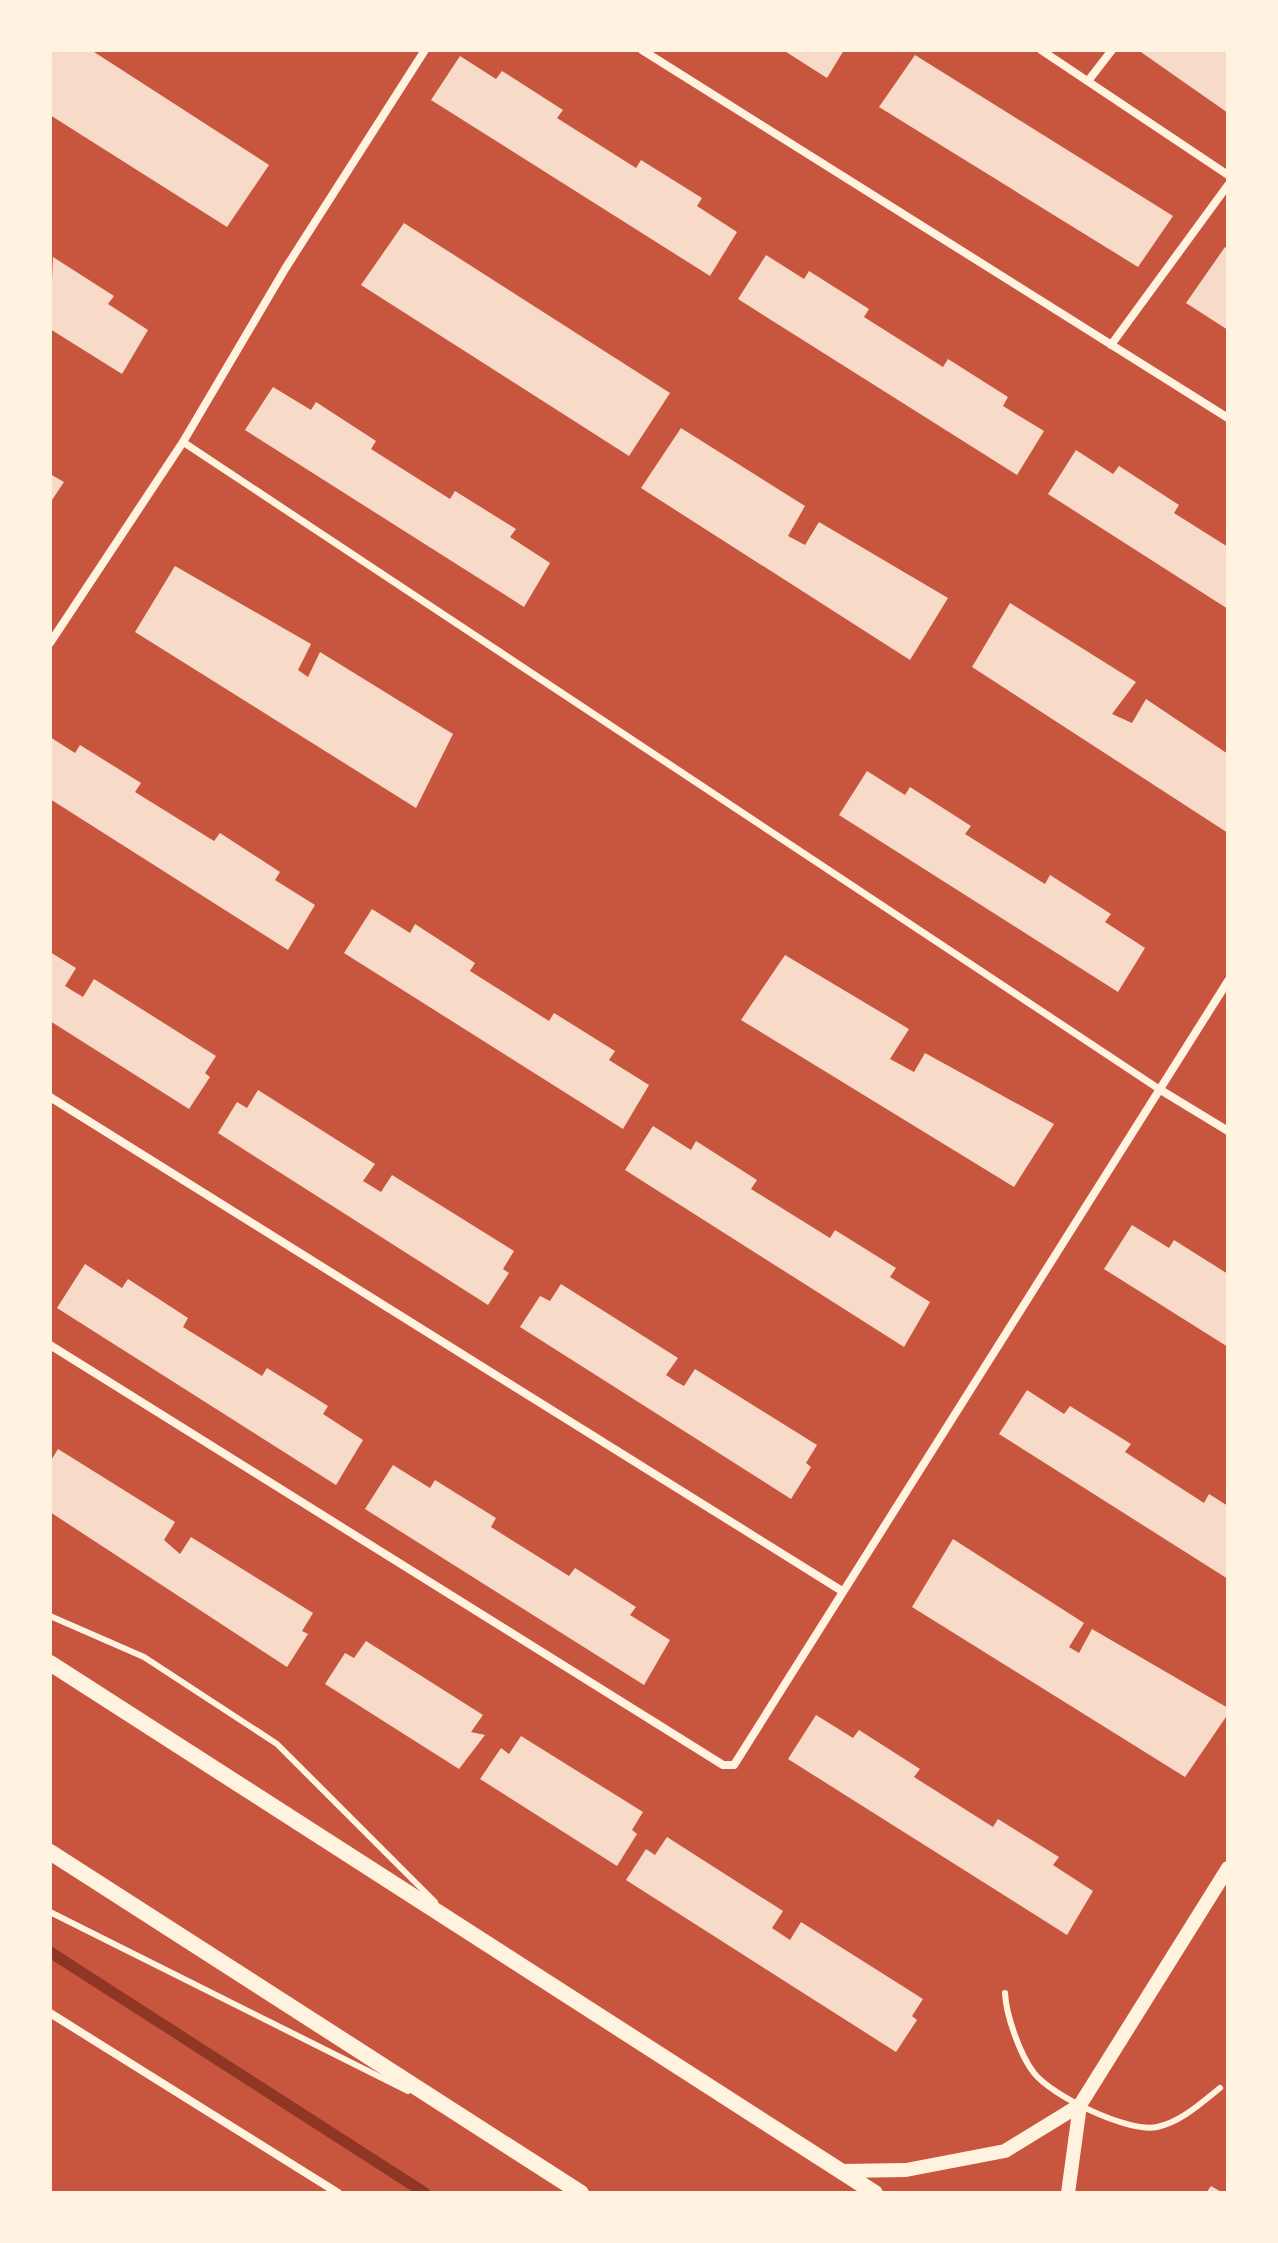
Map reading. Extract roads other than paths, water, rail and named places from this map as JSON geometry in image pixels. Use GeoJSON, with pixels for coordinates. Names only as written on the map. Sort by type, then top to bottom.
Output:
{"type":"FeatureCollection","features":[{"type":"Feature","properties":{"kind":"main road"},"geometry":{"type":"LineString","coordinates":[[50,1663],[875,2193]]}},
{"type":"Feature","properties":{"kind":"main road"},"geometry":{"type":"LineString","coordinates":[[50,1852],[581,2193]]}},
{"type":"Feature","properties":{"kind":"street"},"geometry":{"type":"LineString","coordinates":[[50,643],[183,442],[285,269],[425,50]]}},
{"type":"Feature","properties":{"kind":"street"},"geometry":{"type":"LineString","coordinates":[[642,50],[1228,418]]}},
{"type":"Feature","properties":{"kind":"street"},"geometry":{"type":"LineString","coordinates":[[1041,50],[1228,175]]}},
{"type":"Feature","properties":{"kind":"street"},"geometry":{"type":"LineString","coordinates":[[1088,81],[1112,50]]}},
{"type":"Feature","properties":{"kind":"street"},"geometry":{"type":"LineString","coordinates":[[1111,345],[1228,185]]}},
{"type":"Feature","properties":{"kind":"street"},"geometry":{"type":"LineString","coordinates":[[183,442],[1159,1089],[1228,1131]]}},
{"type":"Feature","properties":{"kind":"street"},"geometry":{"type":"LineString","coordinates":[[50,1345],[729,1767],[734,1765],[1228,981]]}},
{"type":"Feature","properties":{"kind":"street"},"geometry":{"type":"LineString","coordinates":[[50,1097],[842,1591]]}},
{"type":"Feature","properties":{"kind":"street"},"geometry":{"type":"LineString","coordinates":[[1068,2193],[1080,2105],[1228,1868]]}},
{"type":"Feature","properties":{"kind":"street"},"geometry":{"type":"LineString","coordinates":[[50,2013],[338,2193]]}},
{"type":"Feature","properties":{"kind":"street"},"geometry":{"type":"LineString","coordinates":[[841,2171],[906,2170],[1005,2151],[1080,2105]]}},
{"type":"Feature","properties":{"kind":"lane"},"geometry":{"type":"LineString","coordinates":[[50,1616],[144,1657],[277,1744],[458,1925]]}},
{"type":"Feature","properties":{"kind":"lane"},"geometry":{"type":"LineString","coordinates":[[50,1912],[467,2119]]}},
{"type":"Feature","properties":{"kind":"lane"},"geometry":{"type":"LineString","coordinates":[[1005,1993],[1023,2053],[1035,2075],[1080,2105],[1122,2123],[1155,2127],[1190,2113],[1220,2088]]}},
{"type":"Feature","properties":{"kind":"waterway"},"geometry":{"type":"LineString","coordinates":[[50,1952],[425,2193]]}}]}
